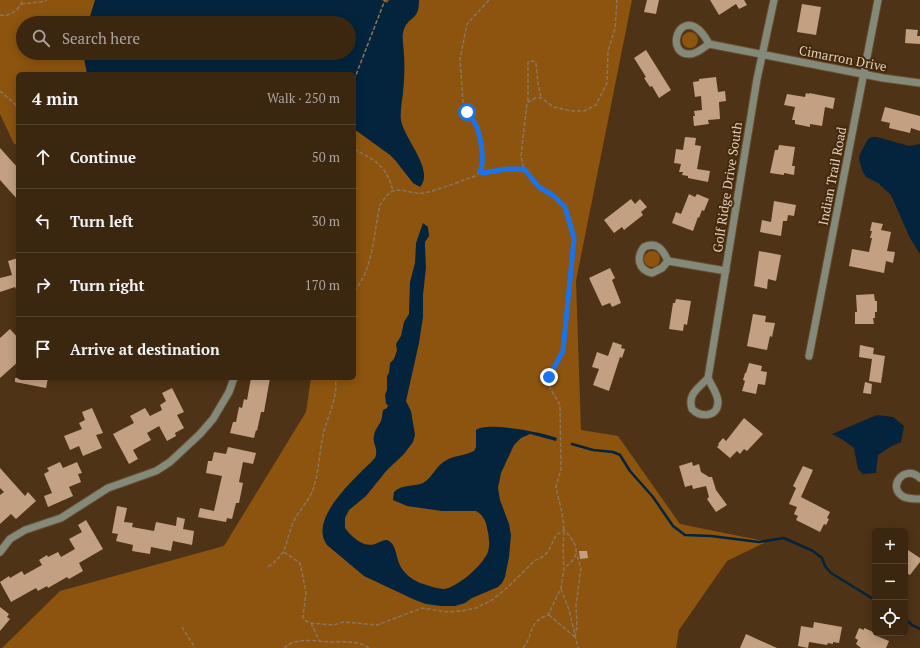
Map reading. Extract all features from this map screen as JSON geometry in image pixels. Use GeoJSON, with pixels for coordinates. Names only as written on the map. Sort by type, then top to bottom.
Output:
{"type":"FeatureCollection","features":[{"type":"Feature","properties":{"kind":"street","name":"Golf Ridge Drive South"},"geometry":{"type":"LineString","coordinates":[[708,378],[762,54],[774,0]]}},
{"type":"Feature","properties":{"kind":"street","name":"Indian Trail Road"},"geometry":{"type":"LineString","coordinates":[[809,356],[878,0]]}},
{"type":"Feature","properties":{"kind":"street"},"geometry":{"type":"LineString","coordinates":[[686,26],[694,26],[699,30],[709,44],[694,53],[685,53],[679,49],[677,45],[676,35],[686,26]]}},
{"type":"Feature","properties":{"kind":"street","name":"Cimarron Drive"},"geometry":{"type":"LineString","coordinates":[[709,44],[864,74],[920,82]]}},
{"type":"Feature","properties":{"kind":"street"},"geometry":{"type":"LineString","coordinates":[[654,244],[659,246],[668,261],[662,268],[652,273],[644,270],[639,264],[638,259],[639,254],[644,247],[654,244]]}},
{"type":"Feature","properties":{"kind":"street"},"geometry":{"type":"LineString","coordinates":[[668,261],[726,271]]}},
{"type":"Feature","properties":{"kind":"street"},"geometry":{"type":"LineString","coordinates":[[708,378],[718,403],[713,412],[709,415],[701,415],[692,409],[691,398],[693,393],[708,378]]}},
{"type":"Feature","properties":{"kind":"street"},"geometry":{"type":"LineString","coordinates":[[1,547],[10,539],[25,530],[61,518],[108,488],[156,471],[170,462],[200,434],[213,419],[229,392],[233,380]]}},
{"type":"Feature","properties":{"kind":"street"},"geometry":{"type":"LineString","coordinates":[[920,478],[914,474],[906,474],[900,476],[897,483],[898,492],[902,495],[909,498],[920,499]]}},
{"type":"Feature","properties":{"kind":"path"},"geometry":{"type":"LineString","coordinates":[[0,14],[3,16],[10,15],[21,4],[22,0]]}},
{"type":"Feature","properties":{"kind":"path"},"geometry":{"type":"LineString","coordinates":[[21,4],[47,0]]}},
{"type":"Feature","properties":{"kind":"path"},"geometry":{"type":"LineString","coordinates":[[356,75],[385,0]]}},
{"type":"Feature","properties":{"kind":"path"},"geometry":{"type":"LineString","coordinates":[[356,289],[368,267],[380,205],[386,196],[393,192],[403,191],[424,193],[475,176],[480,172],[483,166],[479,135],[463,102],[460,59],[467,24],[489,0]]}},
{"type":"Feature","properties":{"kind":"path"},"geometry":{"type":"LineString","coordinates":[[528,101],[535,98],[541,98],[554,107],[571,111],[584,111],[596,105],[607,83],[608,51],[615,29],[617,0]]}},
{"type":"Feature","properties":{"kind":"path"},"geometry":{"type":"LineString","coordinates":[[523,648],[528,642],[533,624],[539,618],[548,615],[561,588],[564,568],[562,551],[564,530],[556,487],[561,469],[560,405],[550,388],[549,377],[563,351],[574,238],[565,207],[554,196],[539,187],[524,169],[521,156],[528,101],[528,62],[533,61],[536,63],[541,98]]}},
{"type":"Feature","properties":{"kind":"path"},"geometry":{"type":"LineString","coordinates":[[0,92],[16,106]]}},
{"type":"Feature","properties":{"kind":"path"},"geometry":{"type":"LineString","coordinates":[[356,150],[376,161],[383,169],[391,183],[393,192]]}},
{"type":"Feature","properties":{"kind":"path"},"geometry":{"type":"LineString","coordinates":[[480,172],[483,173],[506,169],[524,169]]}},
{"type":"Feature","properties":{"kind":"path"},"geometry":{"type":"LineString","coordinates":[[268,567],[278,560],[284,552],[293,523],[311,494],[315,483],[323,435],[333,402],[335,380]]}},
{"type":"Feature","properties":{"kind":"path"},"geometry":{"type":"LineString","coordinates":[[564,530],[575,541],[576,553],[581,568],[576,604],[577,626],[575,637]]}},
{"type":"Feature","properties":{"kind":"path"},"geometry":{"type":"LineString","coordinates":[[284,552],[300,563],[306,592],[303,617],[306,621],[333,626],[344,622],[376,625],[422,608],[448,612],[461,611],[476,608],[492,600],[508,588],[534,561],[548,552],[556,535],[564,530]]}},
{"type":"Feature","properties":{"kind":"path"},"geometry":{"type":"LineString","coordinates":[[564,568],[570,563],[576,553]]}},
{"type":"Feature","properties":{"kind":"path"},"geometry":{"type":"LineString","coordinates":[[561,588],[569,610],[578,648]]}},
{"type":"Feature","properties":{"kind":"path"},"geometry":{"type":"LineString","coordinates":[[548,615],[575,637]]}},
{"type":"Feature","properties":{"kind":"path"},"geometry":{"type":"LineString","coordinates":[[311,623],[319,640]]}},
{"type":"Feature","properties":{"kind":"path"},"geometry":{"type":"LineString","coordinates":[[182,627],[195,648]]}},
{"type":"Feature","properties":{"kind":"path"},"geometry":{"type":"LineString","coordinates":[[284,648],[290,643],[305,640],[330,642],[347,641],[363,644],[369,648]]}},
{"type":"Feature","properties":{"kind":"shaded area"},"geometry":{"type":"Polygon","coordinates":[[[0,0],[632,0],[576,281],[581,430],[618,436],[680,524],[764,541],[764,543],[727,561],[679,630],[676,648],[2,648],[60,591],[224,546],[306,412],[311,380],[356,380],[356,72],[16,72],[16,144],[14,144],[0,114],[0,0]]]}},
{"type":"Feature","properties":{"kind":"shaded area"},"geometry":{"type":"Polygon","coordinates":[[[687,32],[693,32],[698,37],[696,46],[693,48],[687,48],[682,43],[682,37],[687,32]]]}},
{"type":"Feature","properties":{"kind":"shaded area"},"geometry":{"type":"Polygon","coordinates":[[[649,251],[655,251],[660,256],[658,265],[655,267],[649,267],[644,262],[644,256],[649,251]]]}},
{"type":"Feature","properties":{"kind":"water"},"geometry":{"type":"Polygon","coordinates":[[[95,0],[382,0],[387,3],[389,0],[419,0],[419,7],[416,15],[406,25],[403,32],[404,70],[401,120],[403,128],[421,163],[424,172],[424,180],[420,187],[413,183],[390,155],[356,130],[356,72],[87,72],[84,60],[356,60],[356,16],[90,16],[95,0]]]}},
{"type":"Feature","properties":{"kind":"water"},"geometry":{"type":"Polygon","coordinates":[[[872,137],[909,146],[920,144],[920,254],[910,238],[891,195],[878,183],[866,177],[862,170],[859,159],[860,154],[868,139],[872,137]]]}},
{"type":"Feature","properties":{"kind":"water"},"geometry":{"type":"Polygon","coordinates":[[[423,223],[428,227],[429,236],[425,242],[426,267],[423,295],[423,317],[419,343],[406,401],[411,411],[415,435],[413,442],[404,454],[387,470],[366,496],[349,510],[345,518],[345,528],[354,538],[362,543],[371,545],[386,540],[389,541],[394,548],[402,569],[407,575],[420,583],[444,589],[450,587],[469,575],[481,563],[488,552],[489,537],[484,518],[476,511],[442,511],[407,506],[393,500],[394,492],[400,488],[423,483],[445,461],[474,451],[476,447],[476,430],[482,428],[503,427],[540,433],[557,438],[556,441],[530,434],[521,438],[514,445],[501,473],[498,488],[500,500],[509,524],[511,535],[505,577],[498,587],[472,598],[465,603],[455,606],[426,604],[364,576],[327,545],[323,534],[324,522],[329,510],[348,486],[375,458],[376,451],[374,435],[381,420],[383,410],[387,408],[388,405],[386,404],[385,395],[387,390],[387,376],[389,373],[390,363],[394,359],[397,350],[396,344],[401,336],[404,322],[409,314],[410,282],[415,263],[416,243],[423,223]]]}},
{"type":"Feature","properties":{"kind":"water"},"geometry":{"type":"Polygon","coordinates":[[[877,415],[893,417],[904,426],[901,442],[878,455],[876,473],[863,474],[858,469],[854,448],[832,434],[877,415]]]}},
{"type":"Feature","properties":{"kind":"building"},"geometry":{"type":"Polygon","coordinates":[[[647,0],[659,0],[656,14],[644,12],[647,0]]]}},
{"type":"Feature","properties":{"kind":"building"},"geometry":{"type":"Polygon","coordinates":[[[710,0],[744,0],[747,5],[739,9],[736,4],[719,15],[710,0]]]}},
{"type":"Feature","properties":{"kind":"building"},"geometry":{"type":"Polygon","coordinates":[[[802,4],[821,7],[816,35],[797,32],[802,4]]]}},
{"type":"Feature","properties":{"kind":"building"},"geometry":{"type":"Polygon","coordinates":[[[906,29],[918,30],[917,36],[920,36],[920,44],[905,43],[906,29]]]}},
{"type":"Feature","properties":{"kind":"building"},"geometry":{"type":"Polygon","coordinates":[[[646,50],[671,90],[659,98],[652,86],[650,87],[644,78],[646,77],[634,58],[646,50]]]}},
{"type":"Feature","properties":{"kind":"building"},"geometry":{"type":"Polygon","coordinates":[[[716,77],[718,92],[725,91],[726,101],[719,102],[720,119],[708,120],[709,124],[694,126],[694,111],[702,110],[701,96],[695,97],[693,82],[699,81],[699,79],[716,77]]]}},
{"type":"Feature","properties":{"kind":"building"},"geometry":{"type":"Polygon","coordinates":[[[806,93],[835,98],[833,109],[825,107],[822,126],[810,124],[810,127],[795,124],[795,120],[792,120],[795,107],[784,105],[787,94],[805,97],[806,93]]]}},
{"type":"Feature","properties":{"kind":"building"},"geometry":{"type":"Polygon","coordinates":[[[885,107],[920,116],[920,131],[911,128],[910,133],[889,128],[890,123],[881,121],[885,107]]]}},
{"type":"Feature","properties":{"kind":"building"},"geometry":{"type":"Polygon","coordinates":[[[685,137],[696,138],[695,145],[701,146],[697,169],[710,171],[708,182],[688,178],[688,176],[682,175],[683,172],[679,172],[681,164],[674,163],[676,149],[683,150],[685,137]]]}},
{"type":"Feature","properties":{"kind":"building"},"geometry":{"type":"Polygon","coordinates":[[[779,145],[795,147],[792,166],[795,166],[794,175],[770,173],[775,150],[778,150],[779,145]]]}},
{"type":"Feature","properties":{"kind":"building"},"geometry":{"type":"Polygon","coordinates":[[[0,148],[16,166],[16,198],[0,180],[0,148]]]}},
{"type":"Feature","properties":{"kind":"building"},"geometry":{"type":"Polygon","coordinates":[[[689,194],[695,197],[697,194],[709,199],[704,211],[702,210],[699,218],[698,217],[693,231],[672,223],[676,212],[681,214],[689,194]]]}},
{"type":"Feature","properties":{"kind":"building"},"geometry":{"type":"Polygon","coordinates":[[[631,199],[635,204],[640,199],[647,207],[641,212],[643,215],[624,230],[622,227],[614,233],[604,220],[631,199]]]}},
{"type":"Feature","properties":{"kind":"building"},"geometry":{"type":"Polygon","coordinates":[[[774,201],[796,205],[794,216],[788,215],[787,221],[783,221],[781,236],[760,232],[762,220],[771,222],[774,201]]]}},
{"type":"Feature","properties":{"kind":"building"},"geometry":{"type":"Polygon","coordinates":[[[872,222],[883,224],[881,230],[891,232],[887,251],[895,252],[893,263],[886,261],[884,273],[849,266],[852,249],[869,252],[872,238],[870,238],[872,231],[870,231],[872,222]]]}},
{"type":"Feature","properties":{"kind":"building"},"geometry":{"type":"Polygon","coordinates":[[[759,251],[781,255],[776,281],[768,279],[767,289],[754,286],[759,251]]]}},
{"type":"Feature","properties":{"kind":"building"},"geometry":{"type":"Polygon","coordinates":[[[16,259],[16,289],[15,287],[0,292],[0,278],[12,275],[8,261],[16,259]]]}},
{"type":"Feature","properties":{"kind":"building"},"geometry":{"type":"Polygon","coordinates":[[[610,268],[615,278],[612,280],[621,303],[612,307],[610,303],[602,306],[589,278],[610,268]]]}},
{"type":"Feature","properties":{"kind":"building"},"geometry":{"type":"Polygon","coordinates":[[[874,294],[875,301],[877,301],[877,312],[875,312],[875,318],[873,318],[874,324],[855,324],[855,312],[857,312],[856,295],[874,294]]]}},
{"type":"Feature","properties":{"kind":"building"},"geometry":{"type":"Polygon","coordinates":[[[676,299],[691,301],[687,325],[684,324],[683,331],[669,329],[673,303],[675,303],[676,299]]]}},
{"type":"Feature","properties":{"kind":"building"},"geometry":{"type":"Polygon","coordinates":[[[753,314],[766,316],[765,322],[775,323],[767,350],[747,346],[753,314]]]}},
{"type":"Feature","properties":{"kind":"building"},"geometry":{"type":"Polygon","coordinates":[[[10,329],[16,336],[16,364],[0,378],[0,338],[10,329]]]}},
{"type":"Feature","properties":{"kind":"building"},"geometry":{"type":"Polygon","coordinates":[[[613,342],[622,345],[621,348],[625,349],[622,358],[620,357],[609,391],[593,385],[599,369],[592,367],[597,352],[608,356],[613,342]]]}},
{"type":"Feature","properties":{"kind":"building"},"geometry":{"type":"Polygon","coordinates":[[[860,345],[874,348],[873,354],[885,356],[881,383],[869,381],[872,359],[859,357],[860,345]]]}},
{"type":"Feature","properties":{"kind":"building"},"geometry":{"type":"Polygon","coordinates":[[[749,363],[762,366],[761,371],[767,372],[765,385],[758,384],[756,394],[742,391],[745,381],[743,380],[749,363]]]}},
{"type":"Feature","properties":{"kind":"building"},"geometry":{"type":"Polygon","coordinates":[[[15,378],[16,380],[48,380],[46,388],[15,382],[15,378]]]}},
{"type":"Feature","properties":{"kind":"building"},"geometry":{"type":"Polygon","coordinates":[[[251,380],[270,380],[264,412],[261,412],[254,438],[230,433],[233,422],[236,422],[239,407],[242,408],[244,399],[247,400],[251,380]]]}},
{"type":"Feature","properties":{"kind":"building"},"geometry":{"type":"Polygon","coordinates":[[[865,382],[872,384],[871,394],[863,393],[865,382]]]}},
{"type":"Feature","properties":{"kind":"building"},"geometry":{"type":"Polygon","coordinates":[[[172,388],[184,412],[177,415],[184,428],[175,433],[176,436],[167,441],[159,426],[147,433],[151,440],[133,450],[138,459],[129,464],[113,434],[134,423],[130,416],[145,408],[150,416],[162,410],[160,405],[166,401],[162,393],[172,388]]]}},
{"type":"Feature","properties":{"kind":"building"},"geometry":{"type":"Polygon","coordinates":[[[92,408],[103,433],[96,435],[102,448],[83,456],[79,446],[70,450],[64,436],[82,429],[79,423],[85,420],[82,412],[92,408]]]}},
{"type":"Feature","properties":{"kind":"building"},"geometry":{"type":"Polygon","coordinates":[[[744,418],[763,434],[747,451],[744,449],[740,454],[737,451],[730,458],[717,447],[719,445],[718,444],[723,438],[726,441],[744,418]]]}},
{"type":"Feature","properties":{"kind":"building"},"geometry":{"type":"Polygon","coordinates":[[[228,447],[256,453],[253,464],[243,462],[239,482],[243,483],[239,503],[236,503],[232,519],[227,518],[226,522],[198,517],[200,508],[214,511],[222,476],[206,473],[208,461],[212,461],[214,452],[226,454],[228,447]]]}},
{"type":"Feature","properties":{"kind":"building"},"geometry":{"type":"Polygon","coordinates":[[[60,462],[63,468],[77,462],[82,473],[78,474],[81,482],[69,487],[73,496],[48,507],[44,496],[52,493],[44,474],[49,471],[47,468],[60,462]]]}},
{"type":"Feature","properties":{"kind":"building"},"geometry":{"type":"Polygon","coordinates":[[[692,462],[693,466],[699,464],[701,472],[709,477],[712,477],[716,490],[727,505],[716,512],[707,499],[709,497],[706,486],[693,489],[692,485],[685,487],[679,466],[692,462]]]}},
{"type":"Feature","properties":{"kind":"building"},"geometry":{"type":"Polygon","coordinates":[[[803,466],[813,470],[801,497],[830,512],[826,525],[824,524],[820,532],[796,520],[798,516],[794,514],[797,507],[789,504],[796,488],[793,486],[803,466]]]}},
{"type":"Feature","properties":{"kind":"building"},"geometry":{"type":"Polygon","coordinates":[[[0,468],[25,496],[28,492],[36,501],[16,519],[11,514],[0,524],[0,495],[4,492],[0,488],[0,468]]]}},
{"type":"Feature","properties":{"kind":"building"},"geometry":{"type":"Polygon","coordinates":[[[117,506],[127,508],[124,522],[133,523],[132,527],[154,531],[156,522],[176,526],[177,517],[185,519],[183,529],[194,531],[192,545],[173,541],[171,551],[151,547],[150,554],[132,551],[133,545],[116,541],[118,534],[112,533],[117,506]]]}},
{"type":"Feature","properties":{"kind":"building"},"geometry":{"type":"Polygon","coordinates":[[[86,520],[103,549],[79,563],[83,571],[69,579],[67,577],[48,588],[47,586],[38,591],[36,588],[11,602],[0,582],[9,576],[10,578],[22,571],[24,575],[42,565],[39,560],[47,555],[48,557],[58,552],[61,557],[75,549],[69,539],[82,532],[78,525],[86,520]]]}},
{"type":"Feature","properties":{"kind":"building"},"geometry":{"type":"Polygon","coordinates":[[[908,550],[920,558],[920,562],[910,575],[908,574],[908,550]]]}},
{"type":"Feature","properties":{"kind":"building"},"geometry":{"type":"Polygon","coordinates":[[[579,551],[587,551],[588,558],[580,559],[579,551]]]}},
{"type":"Feature","properties":{"kind":"building"},"geometry":{"type":"Polygon","coordinates":[[[0,607],[9,614],[7,617],[10,619],[0,631],[0,607]]]}},
{"type":"Feature","properties":{"kind":"building"},"geometry":{"type":"Polygon","coordinates":[[[814,622],[842,627],[839,643],[833,642],[833,644],[828,643],[827,645],[809,642],[808,648],[798,646],[801,626],[813,628],[814,622]]]}},
{"type":"Feature","properties":{"kind":"building"},"geometry":{"type":"Polygon","coordinates":[[[859,628],[864,630],[864,628],[872,631],[872,636],[877,636],[889,641],[886,648],[861,648],[856,644],[858,640],[855,638],[859,628]]]}},
{"type":"Feature","properties":{"kind":"building"},"geometry":{"type":"Polygon","coordinates":[[[746,634],[759,640],[777,648],[740,648],[746,634]]]}},
{"type":"Feature","properties":{"kind":"waterway"},"geometry":{"type":"LineString","coordinates":[[572,444],[593,450],[613,452],[620,455],[630,471],[653,497],[673,526],[685,535],[711,536],[759,542],[784,538],[813,551],[822,558],[825,566],[831,573],[872,598]]}},
{"type":"Feature","properties":{"kind":"waterway"},"geometry":{"type":"LineString","coordinates":[[908,622],[920,629]]}},
{"type":"Feature","properties":{"kind":"route"},"geometry":{"type":"LineString","coordinates":[[467,112],[474,122],[479,135],[483,166],[480,172],[483,173],[506,169],[524,169],[539,187],[554,196],[565,207],[574,238],[573,249],[563,351],[549,377]]}}]}
